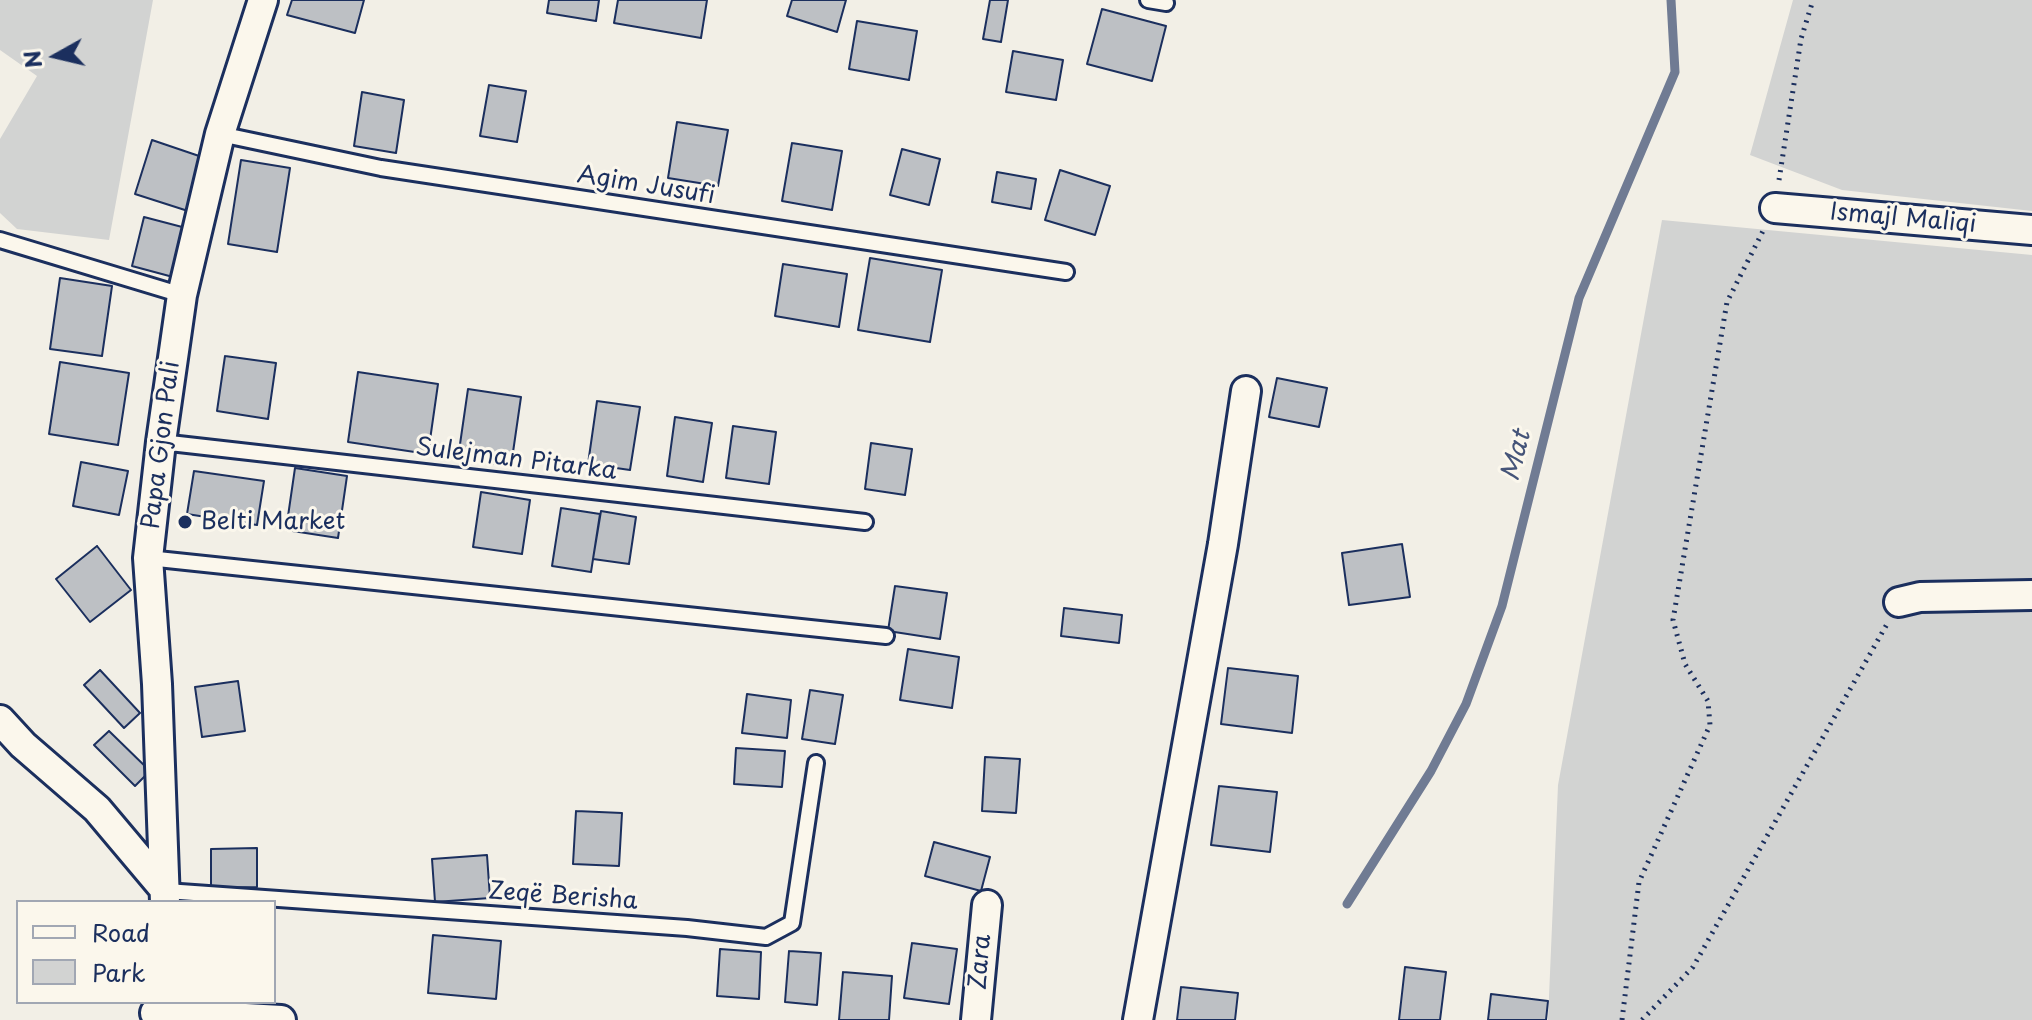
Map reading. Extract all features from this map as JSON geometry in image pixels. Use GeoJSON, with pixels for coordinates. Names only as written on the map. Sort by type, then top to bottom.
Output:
{"type":"FeatureCollection","features":[{"type":"Feature","properties":{"kind":"street","name":"Papa Gjon Pali"},"geometry":{"type":"LineString","coordinates":[[166,896],[148,558],[182,295],[220,134],[263,0]]}},
{"type":"Feature","properties":{"kind":"street","name":"Ismajl Maliqi"},"geometry":{"type":"LineString","coordinates":[[1775,208],[2032,230]]}},
{"type":"Feature","properties":{"kind":"street"},"geometry":{"type":"LineString","coordinates":[[1138,1020],[1223,544],[1246,391]]}},
{"type":"Feature","properties":{"kind":"street"},"geometry":{"type":"LineString","coordinates":[[1899,602],[1920,597],[2032,595]]}},
{"type":"Feature","properties":{"kind":"street"},"geometry":{"type":"LineString","coordinates":[[0,720],[23,745],[97,809],[166,896]]}},
{"type":"Feature","properties":{"kind":"street","name":"Zara"},"geometry":{"type":"LineString","coordinates":[[976,1020],[987,905]]}},
{"type":"Feature","properties":{"kind":"street"},"geometry":{"type":"LineString","coordinates":[[155,1012],[281,1020]]}},
{"type":"Feature","properties":{"kind":"lane"},"geometry":{"type":"LineString","coordinates":[[1148,0],[1166,3]]}},
{"type":"Feature","properties":{"kind":"lane","name":"Agim Jusufi"},"geometry":{"type":"LineString","coordinates":[[220,134],[381,168],[1066,272]]}},
{"type":"Feature","properties":{"kind":"lane"},"geometry":{"type":"LineString","coordinates":[[0,240],[182,295]]}},
{"type":"Feature","properties":{"kind":"lane","name":"Sulejman Pitarka"},"geometry":{"type":"LineString","coordinates":[[161,442],[865,522]]}},
{"type":"Feature","properties":{"kind":"lane"},"geometry":{"type":"LineString","coordinates":[[148,558],[886,636]]}},
{"type":"Feature","properties":{"kind":"lane","name":"Zeqë Berisha"},"geometry":{"type":"LineString","coordinates":[[276,903],[687,928],[766,937],[792,923],[816,763]]}},
{"type":"Feature","properties":{"kind":"lane","name":"Zeqë Berisha"},"geometry":{"type":"LineString","coordinates":[[166,896],[231,900]]}},
{"type":"Feature","properties":{"kind":"path"},"geometry":{"type":"LineString","coordinates":[[1622,1020],[1639,882],[1710,725],[1708,701],[1685,664],[1673,620],[1727,302],[1775,208],[1801,39],[1813,0]]}},
{"type":"Feature","properties":{"kind":"path"},"geometry":{"type":"LineString","coordinates":[[1642,1020],[1693,967],[1899,602]]}},
{"type":"Feature","properties":{"kind":"green space"},"geometry":{"type":"Polygon","coordinates":[[[0,0],[153,0],[109,240],[17,229],[0,213],[0,139],[37,76],[0,50],[0,0]]]}},
{"type":"Feature","properties":{"kind":"green space"},"geometry":{"type":"Polygon","coordinates":[[[1793,0],[2032,0],[2032,211],[1842,190],[1750,155],[1793,0]]]}},
{"type":"Feature","properties":{"kind":"green space"},"geometry":{"type":"Polygon","coordinates":[[[1662,220],[2032,255],[2032,1020],[1548,1020],[1558,785],[1662,220]]]}},
{"type":"Feature","properties":{"kind":"building"},"geometry":{"type":"Polygon","coordinates":[[[292,0],[364,0],[355,33],[287,15],[292,0]]]}},
{"type":"Feature","properties":{"kind":"building"},"geometry":{"type":"Polygon","coordinates":[[[549,0],[599,0],[596,21],[547,13],[549,0]]]}},
{"type":"Feature","properties":{"kind":"building"},"geometry":{"type":"Polygon","coordinates":[[[618,0],[707,0],[701,38],[614,23],[618,0]]]}},
{"type":"Feature","properties":{"kind":"building"},"geometry":{"type":"Polygon","coordinates":[[[792,0],[846,0],[837,32],[787,16],[792,0]]]}},
{"type":"Feature","properties":{"kind":"building"},"geometry":{"type":"Polygon","coordinates":[[[990,0],[1008,0],[1001,42],[983,39],[990,0]]]}},
{"type":"Feature","properties":{"kind":"building"},"geometry":{"type":"Polygon","coordinates":[[[1102,9],[1166,26],[1152,81],[1087,64],[1102,9]]]}},
{"type":"Feature","properties":{"kind":"building"},"geometry":{"type":"Polygon","coordinates":[[[857,21],[917,31],[909,80],[849,69],[857,21]]]}},
{"type":"Feature","properties":{"kind":"building"},"geometry":{"type":"Polygon","coordinates":[[[1013,51],[1063,60],[1056,100],[1006,92],[1013,51]]]}},
{"type":"Feature","properties":{"kind":"building"},"geometry":{"type":"Polygon","coordinates":[[[489,85],[526,91],[517,142],[480,136],[489,85]]]}},
{"type":"Feature","properties":{"kind":"building"},"geometry":{"type":"Polygon","coordinates":[[[362,92],[404,100],[396,153],[354,146],[362,92]]]}},
{"type":"Feature","properties":{"kind":"building"},"geometry":{"type":"Polygon","coordinates":[[[677,122],[728,130],[718,186],[668,178],[677,122]]]}},
{"type":"Feature","properties":{"kind":"building"},"geometry":{"type":"Polygon","coordinates":[[[152,140],[205,158],[188,211],[135,194],[152,140]]]}},
{"type":"Feature","properties":{"kind":"building"},"geometry":{"type":"Polygon","coordinates":[[[792,143],[842,151],[832,210],[782,201],[792,143]]]}},
{"type":"Feature","properties":{"kind":"building"},"geometry":{"type":"Polygon","coordinates":[[[902,149],[940,159],[929,205],[890,195],[902,149]]]}},
{"type":"Feature","properties":{"kind":"building"},"geometry":{"type":"Polygon","coordinates":[[[241,160],[290,168],[277,252],[228,244],[241,160]]]}},
{"type":"Feature","properties":{"kind":"building"},"geometry":{"type":"Polygon","coordinates":[[[1060,170],[1110,186],[1095,235],[1045,220],[1060,170]]]}},
{"type":"Feature","properties":{"kind":"building"},"geometry":{"type":"Polygon","coordinates":[[[997,172],[1036,179],[1031,209],[992,202],[997,172]]]}},
{"type":"Feature","properties":{"kind":"building"},"geometry":{"type":"Polygon","coordinates":[[[144,217],[186,228],[173,277],[132,266],[144,217]]]}},
{"type":"Feature","properties":{"kind":"building"},"geometry":{"type":"Polygon","coordinates":[[[870,258],[942,270],[930,342],[858,330],[870,258]]]}},
{"type":"Feature","properties":{"kind":"building"},"geometry":{"type":"Polygon","coordinates":[[[783,264],[847,274],[839,327],[775,316],[783,264]]]}},
{"type":"Feature","properties":{"kind":"building"},"geometry":{"type":"Polygon","coordinates":[[[60,278],[112,286],[102,356],[50,349],[60,278]]]}},
{"type":"Feature","properties":{"kind":"building"},"geometry":{"type":"Polygon","coordinates":[[[225,356],[276,363],[268,419],[217,411],[225,356]]]}},
{"type":"Feature","properties":{"kind":"building"},"geometry":{"type":"Polygon","coordinates":[[[60,362],[129,373],[118,445],[49,434],[60,362]]]}},
{"type":"Feature","properties":{"kind":"building"},"geometry":{"type":"Polygon","coordinates":[[[358,372],[438,384],[428,454],[348,442],[358,372]]]}},
{"type":"Feature","properties":{"kind":"building"},"geometry":{"type":"Polygon","coordinates":[[[1277,378],[1327,388],[1319,427],[1269,417],[1277,378]]]}},
{"type":"Feature","properties":{"kind":"building"},"geometry":{"type":"Polygon","coordinates":[[[468,389],[521,397],[511,466],[458,458],[468,389]]]}},
{"type":"Feature","properties":{"kind":"building"},"geometry":{"type":"Polygon","coordinates":[[[597,401],[640,407],[630,470],[588,464],[597,401]]]}},
{"type":"Feature","properties":{"kind":"building"},"geometry":{"type":"Polygon","coordinates":[[[675,417],[712,423],[703,482],[667,476],[675,417]]]}},
{"type":"Feature","properties":{"kind":"building"},"geometry":{"type":"Polygon","coordinates":[[[733,426],[776,432],[769,484],[726,478],[733,426]]]}},
{"type":"Feature","properties":{"kind":"building"},"geometry":{"type":"Polygon","coordinates":[[[871,443],[912,449],[905,495],[865,489],[871,443]]]}},
{"type":"Feature","properties":{"kind":"building"},"geometry":{"type":"Polygon","coordinates":[[[81,462],[128,471],[119,515],[73,506],[81,462]]]}},
{"type":"Feature","properties":{"kind":"building"},"geometry":{"type":"Polygon","coordinates":[[[295,468],[347,476],[338,538],[286,530],[295,468]]]}},
{"type":"Feature","properties":{"kind":"building"},"geometry":{"type":"Polygon","coordinates":[[[194,471],[264,481],[257,525],[187,514],[194,471]]]}},
{"type":"Feature","properties":{"kind":"building"},"geometry":{"type":"Polygon","coordinates":[[[481,492],[530,500],[522,554],[473,547],[481,492]]]}},
{"type":"Feature","properties":{"kind":"building"},"geometry":{"type":"Polygon","coordinates":[[[561,508],[600,514],[591,572],[552,566],[561,508]]]}},
{"type":"Feature","properties":{"kind":"building"},"geometry":{"type":"Polygon","coordinates":[[[601,511],[636,517],[629,564],[593,559],[601,511]]]}},
{"type":"Feature","properties":{"kind":"building"},"geometry":{"type":"Polygon","coordinates":[[[1402,544],[1410,597],[1349,605],[1342,553],[1402,544]]]}},
{"type":"Feature","properties":{"kind":"building"},"geometry":{"type":"Polygon","coordinates":[[[97,546],[131,590],[90,622],[56,579],[97,546]]]}},
{"type":"Feature","properties":{"kind":"building"},"geometry":{"type":"Polygon","coordinates":[[[895,586],[947,593],[940,639],[888,631],[895,586]]]}},
{"type":"Feature","properties":{"kind":"building"},"geometry":{"type":"Polygon","coordinates":[[[1064,608],[1122,615],[1119,643],[1061,636],[1064,608]]]}},
{"type":"Feature","properties":{"kind":"building"},"geometry":{"type":"Polygon","coordinates":[[[908,649],[959,657],[952,708],[900,700],[908,649]]]}},
{"type":"Feature","properties":{"kind":"building"},"geometry":{"type":"Polygon","coordinates":[[[1228,668],[1298,676],[1292,733],[1221,724],[1228,668]]]}},
{"type":"Feature","properties":{"kind":"building"},"geometry":{"type":"Polygon","coordinates":[[[100,670],[140,713],[124,728],[84,685],[100,670]]]}},
{"type":"Feature","properties":{"kind":"building"},"geometry":{"type":"Polygon","coordinates":[[[238,681],[245,731],[202,737],[195,687],[238,681]]]}},
{"type":"Feature","properties":{"kind":"building"},"geometry":{"type":"Polygon","coordinates":[[[810,690],[843,695],[835,744],[802,739],[810,690]]]}},
{"type":"Feature","properties":{"kind":"building"},"geometry":{"type":"Polygon","coordinates":[[[747,694],[791,700],[787,738],[742,733],[747,694]]]}},
{"type":"Feature","properties":{"kind":"building"},"geometry":{"type":"Polygon","coordinates":[[[109,731],[150,771],[135,786],[94,745],[109,731]]]}},
{"type":"Feature","properties":{"kind":"building"},"geometry":{"type":"Polygon","coordinates":[[[736,748],[785,751],[782,787],[734,784],[736,748]]]}},
{"type":"Feature","properties":{"kind":"building"},"geometry":{"type":"Polygon","coordinates":[[[985,757],[1020,759],[1016,813],[982,811],[985,757]]]}},
{"type":"Feature","properties":{"kind":"building"},"geometry":{"type":"Polygon","coordinates":[[[1219,786],[1277,792],[1270,852],[1211,845],[1219,786]]]}},
{"type":"Feature","properties":{"kind":"building"},"geometry":{"type":"Polygon","coordinates":[[[576,811],[622,813],[619,866],[573,864],[576,811]]]}},
{"type":"Feature","properties":{"kind":"building"},"geometry":{"type":"Polygon","coordinates":[[[934,842],[990,857],[981,891],[925,876],[934,842]]]}},
{"type":"Feature","properties":{"kind":"building"},"geometry":{"type":"Polygon","coordinates":[[[257,848],[257,887],[211,888],[211,849],[257,848]]]}},
{"type":"Feature","properties":{"kind":"building"},"geometry":{"type":"Polygon","coordinates":[[[487,855],[490,898],[435,902],[432,859],[487,855]]]}},
{"type":"Feature","properties":{"kind":"building"},"geometry":{"type":"Polygon","coordinates":[[[433,935],[501,941],[496,999],[428,993],[433,935]]]}},
{"type":"Feature","properties":{"kind":"building"},"geometry":{"type":"Polygon","coordinates":[[[912,943],[957,949],[949,1004],[904,998],[912,943]]]}},
{"type":"Feature","properties":{"kind":"building"},"geometry":{"type":"Polygon","coordinates":[[[720,949],[761,952],[759,999],[717,996],[720,949]]]}},
{"type":"Feature","properties":{"kind":"building"},"geometry":{"type":"Polygon","coordinates":[[[789,951],[821,953],[817,1005],[785,1002],[789,951]]]}},
{"type":"Feature","properties":{"kind":"building"},"geometry":{"type":"Polygon","coordinates":[[[1405,967],[1446,972],[1440,1020],[1399,1020],[1405,967]]]}},
{"type":"Feature","properties":{"kind":"building"},"geometry":{"type":"Polygon","coordinates":[[[843,972],[892,976],[889,1020],[839,1020],[843,972]]]}},
{"type":"Feature","properties":{"kind":"building"},"geometry":{"type":"Polygon","coordinates":[[[1181,987],[1238,993],[1235,1020],[1177,1020],[1181,987]]]}},
{"type":"Feature","properties":{"kind":"building"},"geometry":{"type":"Polygon","coordinates":[[[1491,994],[1548,1001],[1546,1020],[1488,1020],[1491,994]]]}},
{"type":"Feature","properties":{"kind":"waterway","name":"Mat"},"geometry":{"type":"LineString","coordinates":[[1347,904],[1431,771],[1466,704],[1502,606],[1579,298],[1675,72],[1671,0]]}},
{"type":"Feature","properties":{"kind":"place","name":"Belti Market"},"geometry":{"type":"Point","coordinates":[185,522]}}]}
